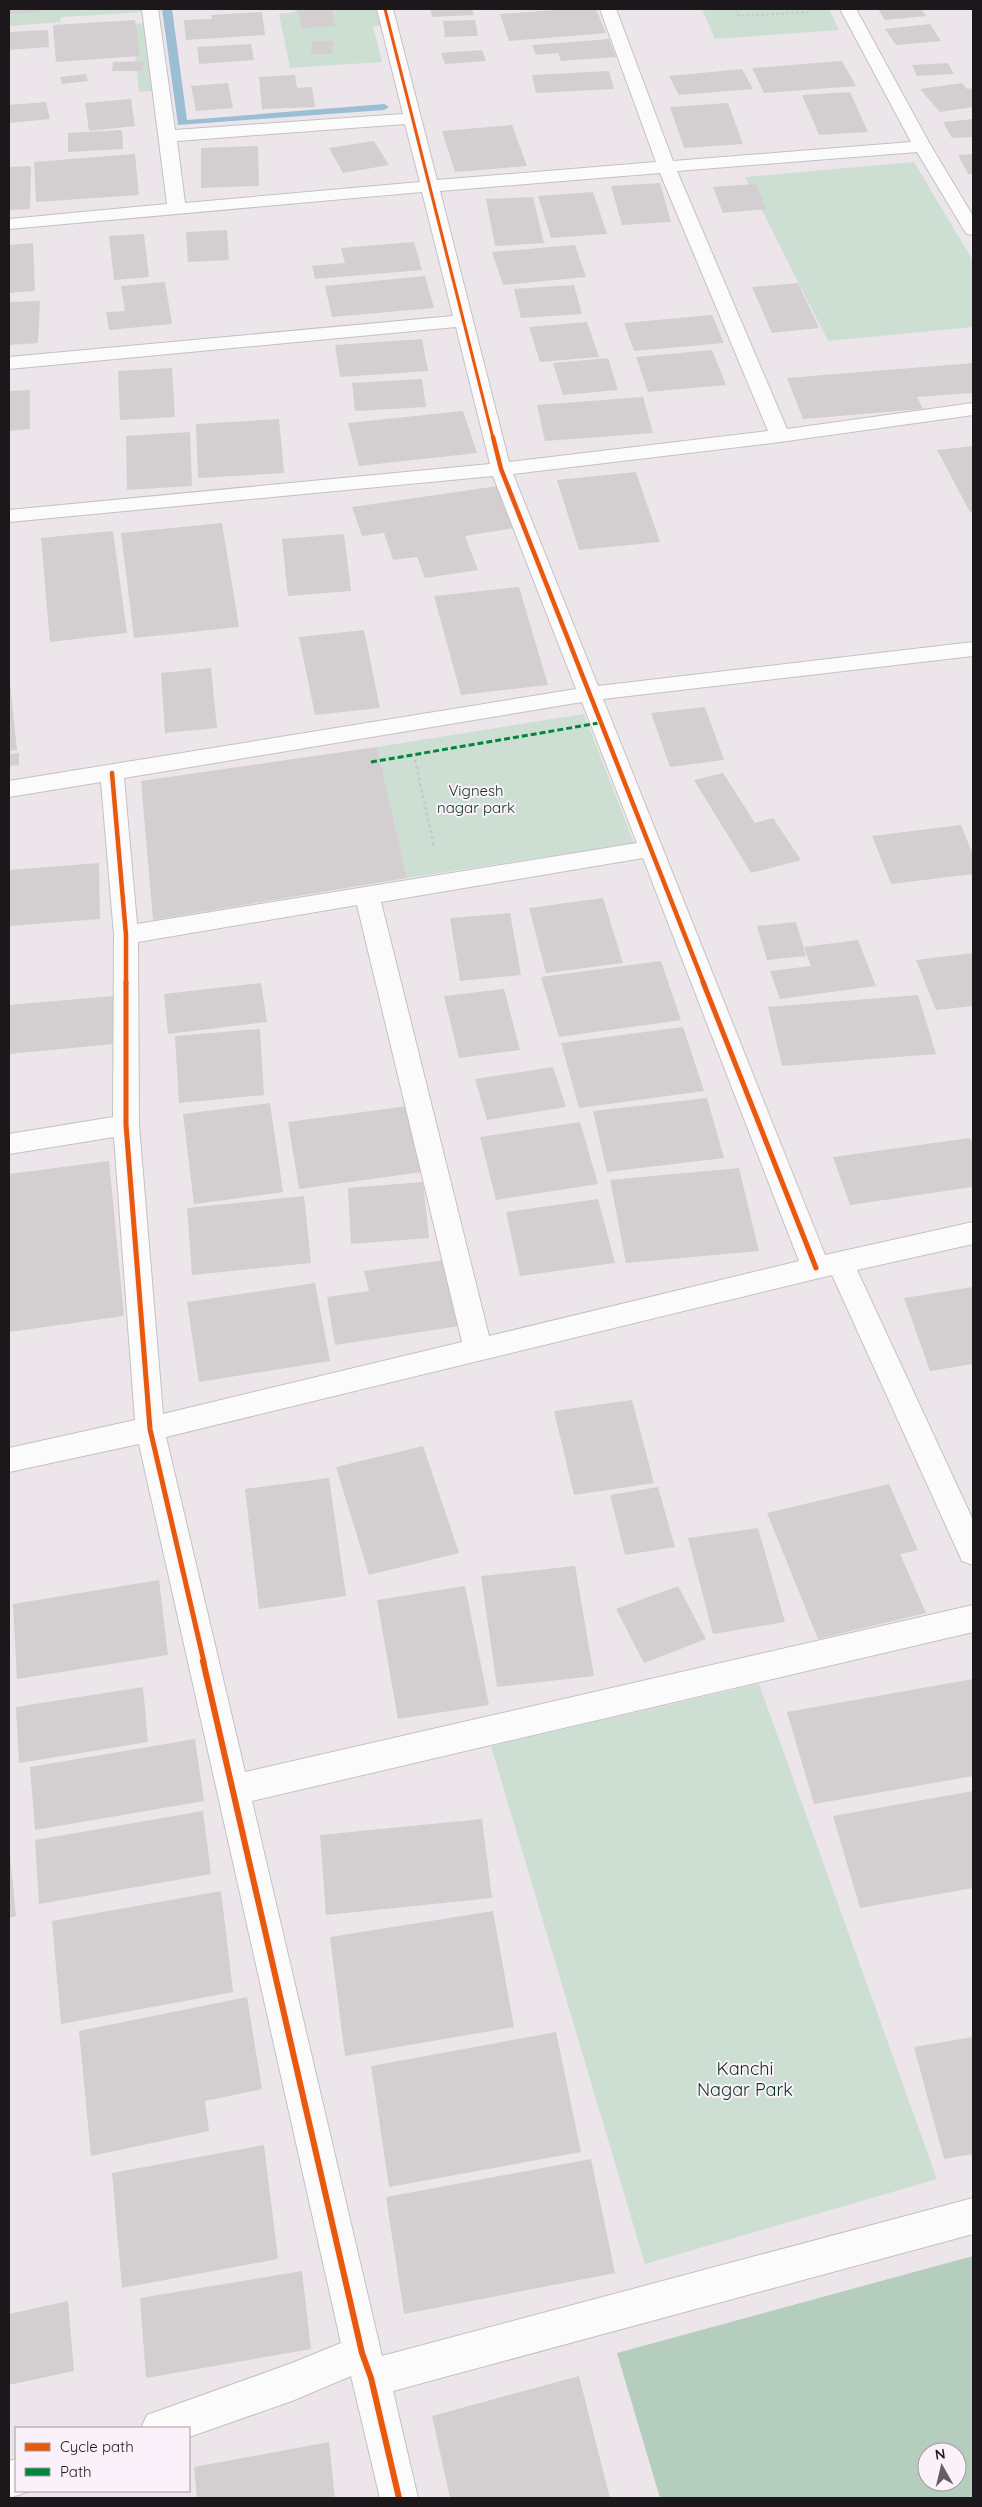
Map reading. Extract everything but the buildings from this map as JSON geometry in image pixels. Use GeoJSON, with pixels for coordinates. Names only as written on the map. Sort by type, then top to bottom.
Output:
{"type":"FeatureCollection","features":[{"type":"Feature","properties":{"kind":"street"},"geometry":{"type":"LineString","coordinates":[[150,9],[177,208]]}},
{"type":"Feature","properties":{"kind":"street"},"geometry":{"type":"LineString","coordinates":[[385,9],[462,321],[501,469],[650,849],[828,1265],[973,1552]]}},
{"type":"Feature","properties":{"kind":"street"},"geometry":{"type":"LineString","coordinates":[[608,9],[667,168],[780,436]]}},
{"type":"Feature","properties":{"kind":"street"},"geometry":{"type":"LineString","coordinates":[[848,9],[922,146],[973,230]]}},
{"type":"Feature","properties":{"kind":"street"},"geometry":{"type":"LineString","coordinates":[[167,136],[413,118]]}},
{"type":"Feature","properties":{"kind":"street"},"geometry":{"type":"LineString","coordinates":[[9,224],[430,186],[922,146]]}},
{"type":"Feature","properties":{"kind":"street"},"geometry":{"type":"LineString","coordinates":[[9,363],[462,321]]}},
{"type":"Feature","properties":{"kind":"street"},"geometry":{"type":"LineString","coordinates":[[9,516],[501,469],[780,436],[973,409]]}},
{"type":"Feature","properties":{"kind":"street"},"geometry":{"type":"LineString","coordinates":[[9,789],[588,694],[973,649]]}},
{"type":"Feature","properties":{"kind":"street"},"geometry":{"type":"LineString","coordinates":[[112,773],[126,936],[126,1124],[150,1429],[366,2366],[399,2498]]}},
{"type":"Feature","properties":{"kind":"street"},"geometry":{"type":"LineString","coordinates":[[126,936],[650,849]]}},
{"type":"Feature","properties":{"kind":"street"},"geometry":{"type":"LineString","coordinates":[[367,895],[478,1350]]}},
{"type":"Feature","properties":{"kind":"street"},"geometry":{"type":"LineString","coordinates":[[9,1144],[126,1124]]}},
{"type":"Feature","properties":{"kind":"street"},"geometry":{"type":"LineString","coordinates":[[9,1460],[150,1429],[828,1265],[973,1233]]}},
{"type":"Feature","properties":{"kind":"street"},"geometry":{"type":"LineString","coordinates":[[234,1790],[973,1618]]}},
{"type":"Feature","properties":{"kind":"street"},"geometry":{"type":"LineString","coordinates":[[163,2427],[292,2382],[366,2366],[973,2216]]}},
{"type":"Feature","properties":{"kind":"path"},"geometry":{"type":"LineString","coordinates":[[736,9],[739,16],[800,12],[798,9]]}},
{"type":"Feature","properties":{"kind":"path"},"geometry":{"type":"LineString","coordinates":[[414,754],[436,853]]}},
{"type":"Feature","properties":{"kind":"green space"},"geometry":{"type":"Polygon","coordinates":[[[9,9],[145,9],[145,12],[61,17],[60,22],[9,26],[9,9]]]}},
{"type":"Feature","properties":{"kind":"green space"},"geometry":{"type":"Polygon","coordinates":[[[295,9],[382,9],[386,25],[373,26],[382,62],[290,68],[279,14],[296,12],[295,9]]]}},
{"type":"Feature","properties":{"kind":"green space"},"geometry":{"type":"Polygon","coordinates":[[[702,9],[829,9],[839,30],[715,39],[702,9]]]}},
{"type":"Feature","properties":{"kind":"green space"},"geometry":{"type":"Polygon","coordinates":[[[146,23],[153,91],[139,92],[132,24],[146,23]]]}},
{"type":"Feature","properties":{"kind":"green space"},"geometry":{"type":"Polygon","coordinates":[[[914,162],[973,261],[973,327],[828,341],[745,177],[914,162]]]}},
{"type":"Feature","properties":{"kind":"green space","name":"Vignesh nagar park"},"geometry":{"type":"Polygon","coordinates":[[[584,714],[634,843],[407,878],[377,747],[584,714]]]}},
{"type":"Feature","properties":{"kind":"green space","name":"Kanchi Nagar Park"},"geometry":{"type":"Polygon","coordinates":[[[759,1684],[937,2179],[645,2264],[491,1746],[759,1684]]]}},
{"type":"Feature","properties":{"kind":"green space"},"geometry":{"type":"Polygon","coordinates":[[[973,2256],[973,2498],[660,2498],[617,2353],[973,2256]]]}},
{"type":"Feature","properties":{"kind":"waterway"},"geometry":{"type":"LineString","coordinates":[[167,9],[182,123],[384,107]]}},
{"type":"Feature","properties":{"kind":"marked path"},"geometry":{"type":"LineString","coordinates":[[371,762],[599,723]]}},
{"type":"Feature","properties":{"kind":"cycle path"},"geometry":{"type":"LineString","coordinates":[[385,9],[501,469],[816,1268]]}},
{"type":"Feature","properties":{"kind":"cycle path"},"geometry":{"type":"LineString","coordinates":[[112,773],[126,935],[126,1125],[150,1429],[362,2353],[371,2378],[399,2498]]}}]}
